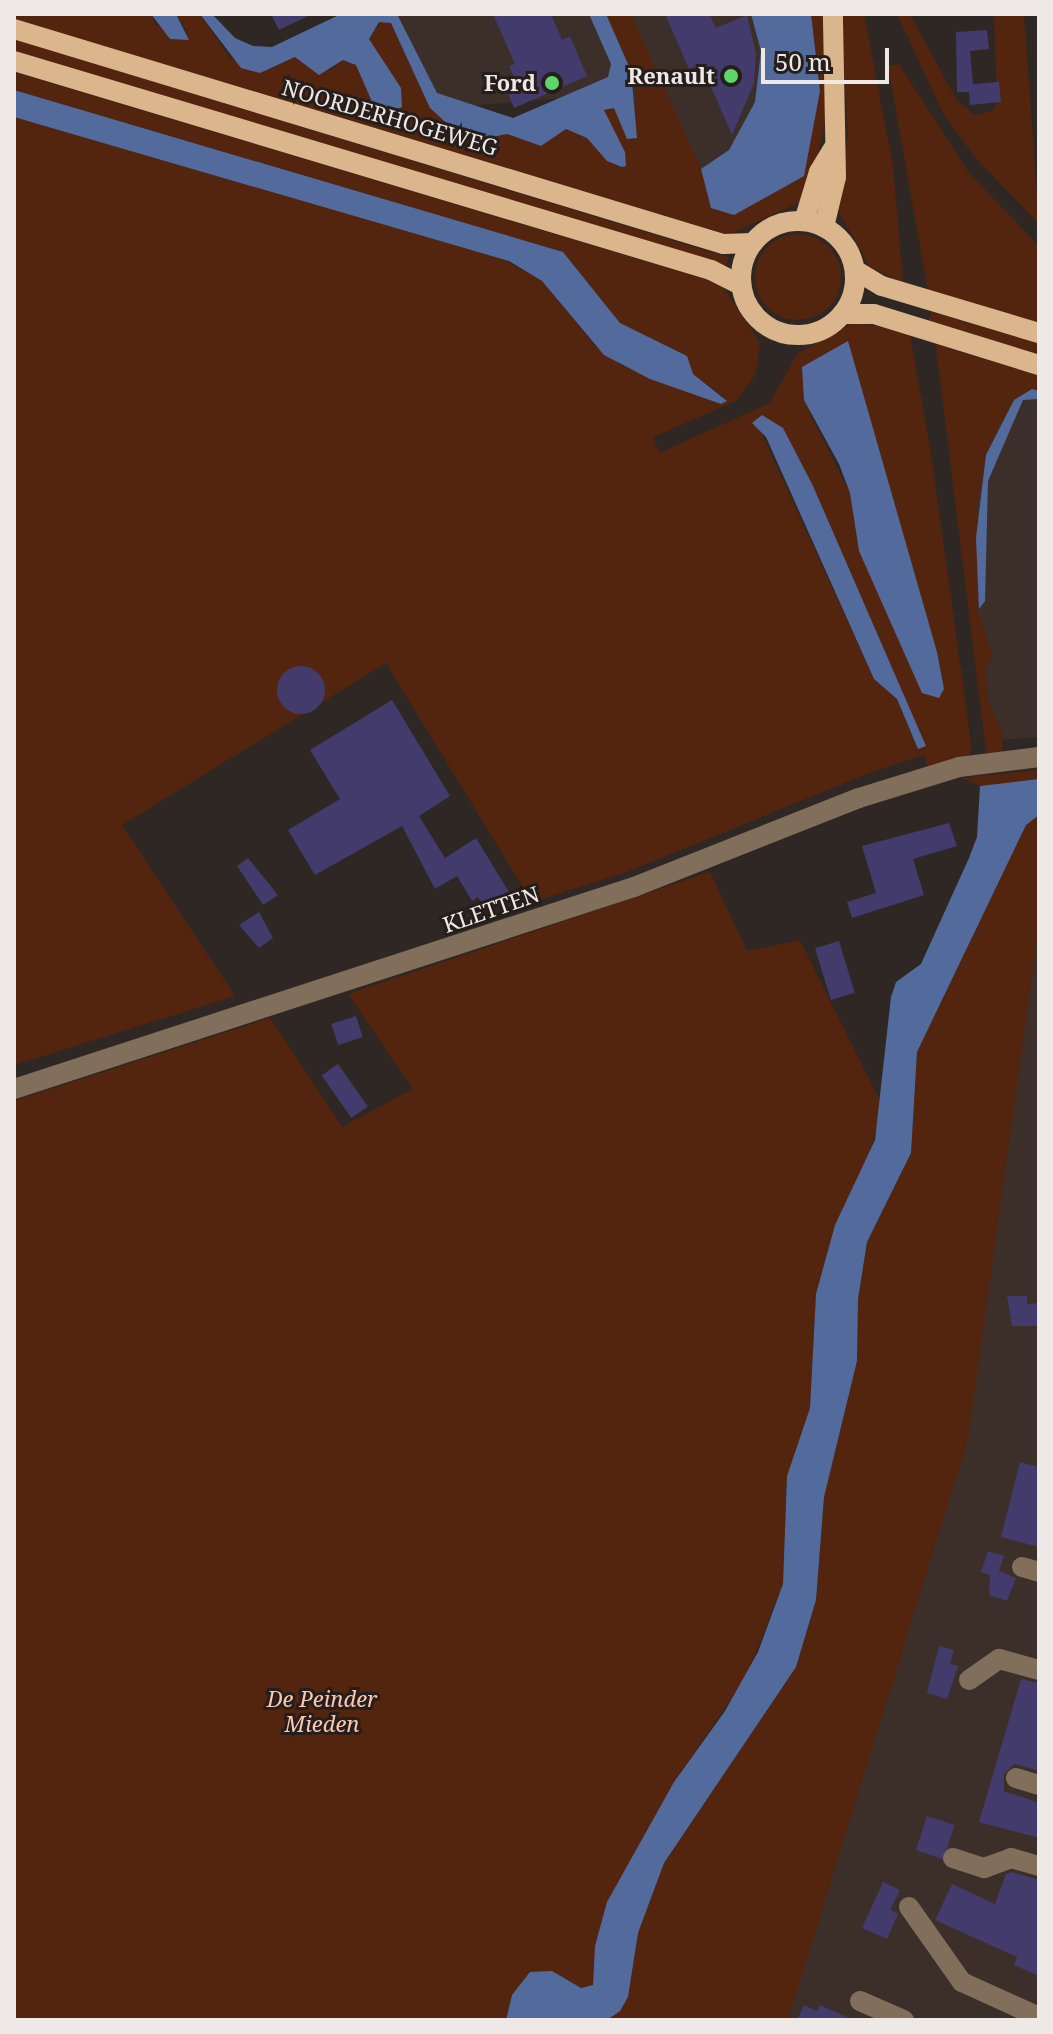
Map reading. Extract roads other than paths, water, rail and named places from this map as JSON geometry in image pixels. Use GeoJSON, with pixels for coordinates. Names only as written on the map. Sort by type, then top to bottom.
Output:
{"type":"FeatureCollection","features":[{"type":"Feature","properties":{"kind":"main road"},"geometry":{"type":"LineString","coordinates":[[824,227],[836,177],[833,149],[838,116],[833,14]]}},
{"type":"Feature","properties":{"kind":"main road","name":"NOORDERHOGEWEG"},"geometry":{"type":"LineString","coordinates":[[14,29],[723,244],[753,243]]}},
{"type":"Feature","properties":{"kind":"main road"},"geometry":{"type":"LineString","coordinates":[[14,61],[711,270],[741,285]]}},
{"type":"Feature","properties":{"kind":"main road"},"geometry":{"type":"LineString","coordinates":[[804,221],[819,172],[833,149]]}},
{"type":"Feature","properties":{"kind":"main road"},"geometry":{"type":"LineString","coordinates":[[804,221],[824,227],[850,252],[855,286],[842,314],[813,333],[784,333],[757,318],[741,285],[745,256],[753,243],[775,225],[804,221]]}},
{"type":"Feature","properties":{"kind":"main road"},"geometry":{"type":"LineString","coordinates":[[855,270],[882,286],[1039,333]]}},
{"type":"Feature","properties":{"kind":"main road"},"geometry":{"type":"LineString","coordinates":[[842,314],[874,314],[1039,365]]}},
{"type":"Feature","properties":{"kind":"street","name":"KLETTEN"},"geometry":{"type":"LineString","coordinates":[[14,1089],[634,887],[859,798],[978,763],[1039,757]]}},
{"type":"Feature","properties":{"kind":"street"},"geometry":{"type":"LineString","coordinates":[[969,1680],[999,1659],[1039,1670]]}},
{"type":"Feature","properties":{"kind":"street"},"geometry":{"type":"LineString","coordinates":[[1016,1778],[1039,1785]]}},
{"type":"Feature","properties":{"kind":"street"},"geometry":{"type":"LineString","coordinates":[[953,1858],[984,1868],[1011,1858],[1039,1866]]}},
{"type":"Feature","properties":{"kind":"street"},"geometry":{"type":"LineString","coordinates":[[909,1907],[962,1982],[1039,2017]]}},
{"type":"Feature","properties":{"kind":"street"},"geometry":{"type":"LineString","coordinates":[[860,2001],[904,2020]]}},
{"type":"Feature","properties":{"kind":"water"},"geometry":{"type":"Polygon","coordinates":[[[151,14],[176,14],[189,40],[170,39],[151,14]]]}},
{"type":"Feature","properties":{"kind":"water"},"geometry":{"type":"Polygon","coordinates":[[[200,14],[212,14],[235,38],[253,46],[272,47],[341,14],[397,14],[437,93],[513,118],[608,77],[611,64],[589,14],[606,14],[631,71],[637,138],[627,139],[614,108],[604,110],[625,152],[626,166],[622,167],[607,161],[587,138],[566,129],[541,146],[507,134],[483,139],[453,129],[430,108],[391,23],[379,22],[369,39],[401,88],[402,107],[389,113],[373,104],[356,65],[343,60],[319,75],[295,57],[260,73],[241,68],[200,14]]]}},
{"type":"Feature","properties":{"kind":"water"},"geometry":{"type":"Polygon","coordinates":[[[751,14],[811,14],[820,91],[804,176],[734,215],[711,208],[701,169],[729,150],[755,102],[761,51],[751,14]]]}},
{"type":"Feature","properties":{"kind":"water"},"geometry":{"type":"Polygon","coordinates":[[[14,90],[563,252],[620,323],[687,356],[693,374],[727,401],[721,404],[650,379],[604,355],[542,281],[509,261],[14,117],[14,90]]]}},
{"type":"Feature","properties":{"kind":"water"},"geometry":{"type":"Polygon","coordinates":[[[848,341],[937,652],[944,689],[939,698],[922,693],[859,551],[850,493],[839,464],[804,400],[802,367],[848,341]]]}},
{"type":"Feature","properties":{"kind":"water"},"geometry":{"type":"Polygon","coordinates":[[[1032,389],[1039,391],[1039,399],[1023,400],[988,481],[985,601],[979,609],[976,538],[986,455],[1014,400],[1032,389]]]}},
{"type":"Feature","properties":{"kind":"water"},"geometry":{"type":"Polygon","coordinates":[[[762,415],[783,428],[813,486],[926,746],[918,749],[897,699],[874,679],[766,437],[752,423],[762,415]]]}},
{"type":"Feature","properties":{"kind":"water"},"geometry":{"type":"Polygon","coordinates":[[[1039,779],[1039,815],[1026,825],[917,1052],[911,1153],[867,1242],[858,1299],[857,1361],[824,1497],[816,1600],[796,1667],[664,1863],[638,1933],[628,1997],[620,2011],[607,2020],[506,2020],[512,1995],[530,1972],[552,1971],[581,1988],[593,1985],[595,1946],[607,1902],[674,1782],[725,1711],[758,1652],[783,1584],[787,1476],[810,1408],[816,1294],[835,1225],[875,1140],[891,997],[896,982],[921,964],[969,858],[977,837],[980,786],[1039,779]]]}},
{"type":"Feature","properties":{"kind":"place","name":"Renault"},"geometry":{"type":"Point","coordinates":[731,76]}},
{"type":"Feature","properties":{"kind":"place","name":"Ford"},"geometry":{"type":"Point","coordinates":[552,83]}},
{"type":"Feature","properties":{"kind":"park label","name":"De Peinder Mieden"},"geometry":{"type":"Point","coordinates":[322,1710]}}]}
